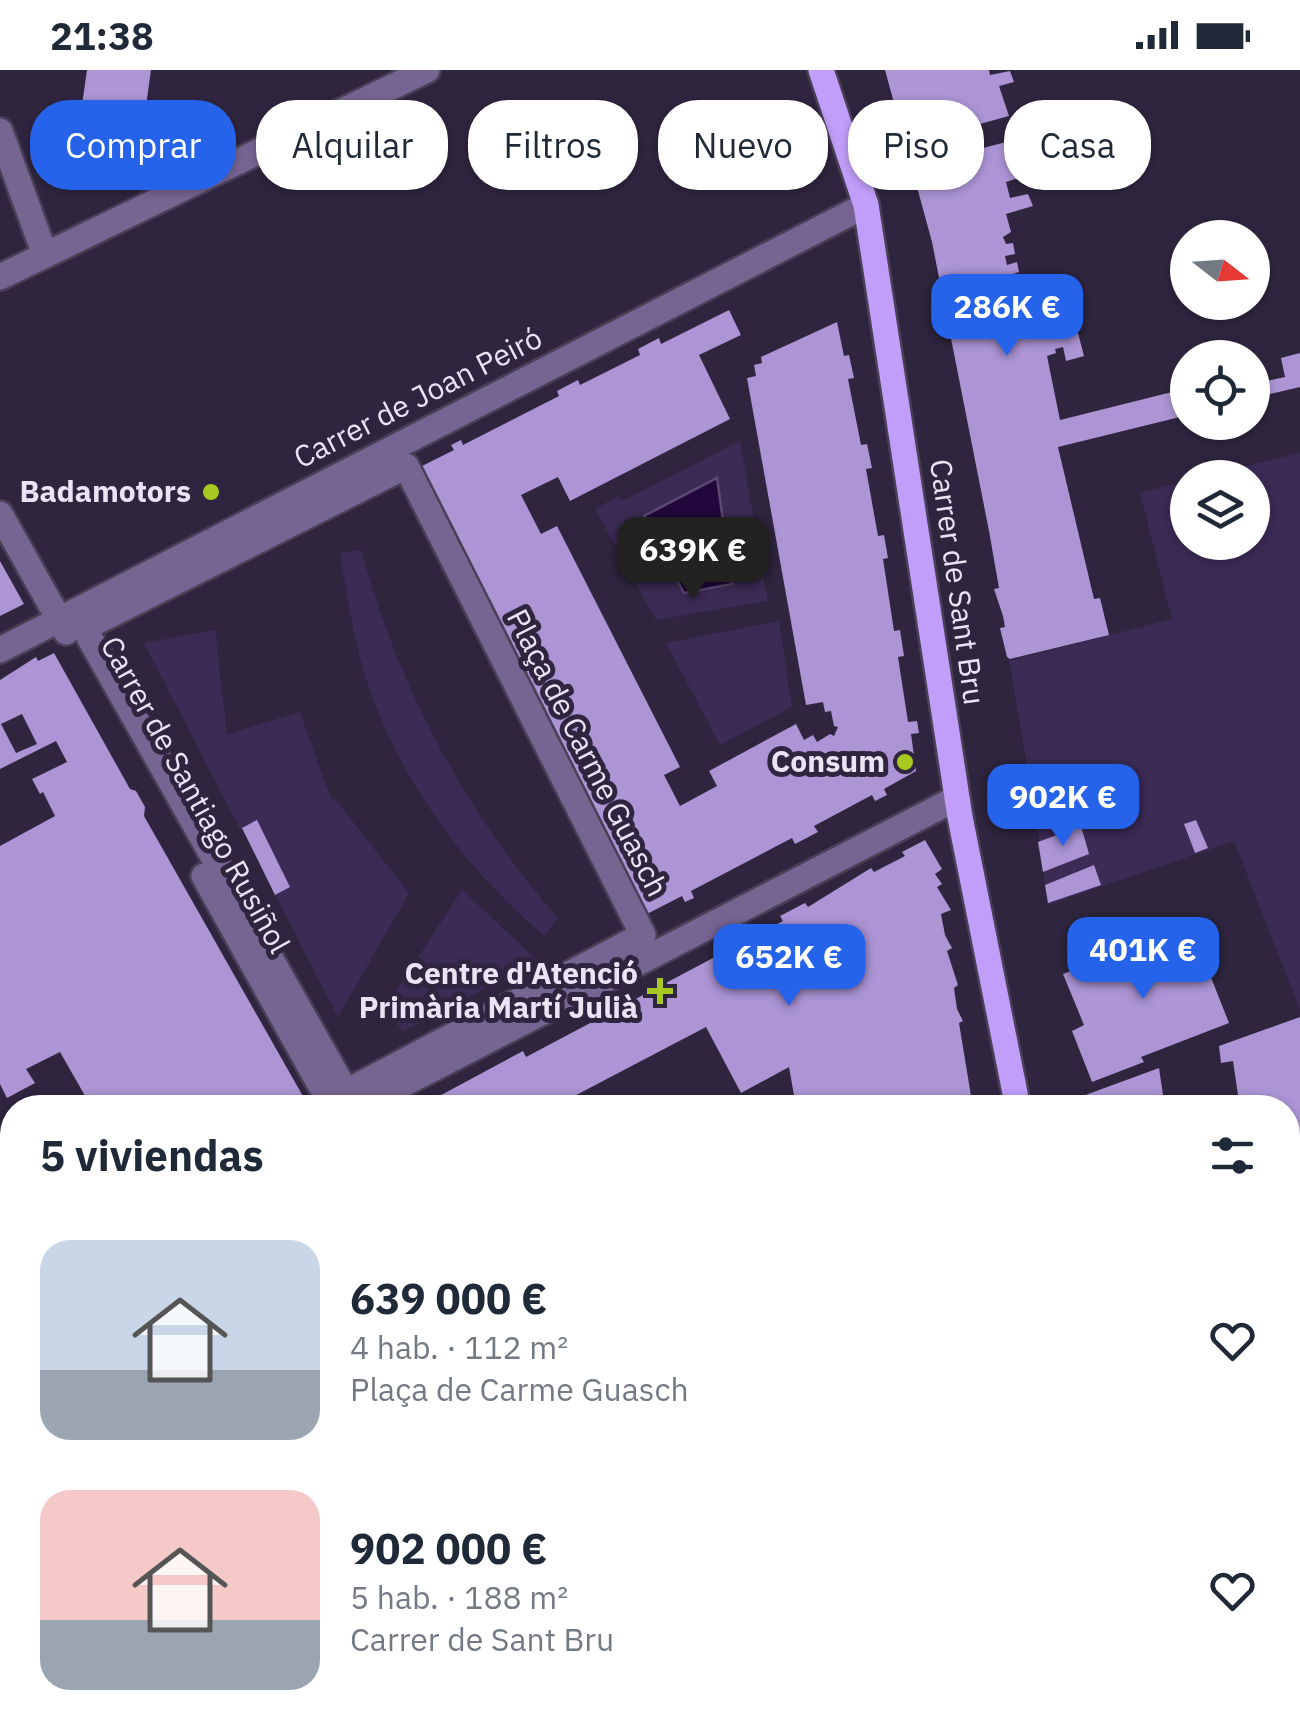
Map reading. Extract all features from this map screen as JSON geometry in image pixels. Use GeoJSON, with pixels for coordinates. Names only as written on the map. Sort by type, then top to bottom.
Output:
{"type":"FeatureCollection","features":[{"type":"Feature","properties":{"kind":"main road","name":"Carrer de Sant Bru"},"geometry":{"type":"LineString","coordinates":[[821,70],[866,205],[956,798],[1015,1095]]}},
{"type":"Feature","properties":{"kind":"street"},"geometry":{"type":"LineString","coordinates":[[0,277],[427,70]]}},
{"type":"Feature","properties":{"kind":"street"},"geometry":{"type":"LineString","coordinates":[[0,131],[45,255]]}},
{"type":"Feature","properties":{"kind":"street","name":"Carrer de Joan Peiró"},"geometry":{"type":"LineString","coordinates":[[0,650],[866,205]]}},
{"type":"Feature","properties":{"kind":"street","name":"Plaça de Carme Guasch"},"geometry":{"type":"LineString","coordinates":[[406,466],[643,936],[346,1092],[84,628],[406,466]]}},
{"type":"Feature","properties":{"kind":"street","name":"Carrer de Santiago Rusiñol"},"geometry":{"type":"LineString","coordinates":[[0,514],[326,1095]]}},
{"type":"Feature","properties":{"kind":"street"},"geometry":{"type":"LineString","coordinates":[[381,1095],[956,798]]}},
{"type":"Feature","properties":{"kind":"shaded area"},"geometry":{"type":"Polygon","coordinates":[[[740,441],[768,601],[656,620],[595,509],[618,496],[622,501],[740,441]]]}},
{"type":"Feature","properties":{"kind":"shaded area"},"geometry":{"type":"Polygon","coordinates":[[[1300,453],[1300,1010],[1234,841],[1048,905],[1035,810],[1039,803],[1038,788],[1035,774],[1028,770],[1009,661],[1172,619],[1140,493],[1170,485],[1170,560],[1270,560],[1270,460],[1300,453]]]}},
{"type":"Feature","properties":{"kind":"shaded area"},"geometry":{"type":"Polygon","coordinates":[[[717,478],[732,584],[684,593],[644,516],[717,478]]]}},
{"type":"Feature","properties":{"kind":"shaded area"},"geometry":{"type":"Polygon","coordinates":[[[361,550],[395,651],[438,746],[493,835],[558,918],[544,936],[465,856],[422,796],[386,731],[361,661],[340,553],[361,550]]]}},
{"type":"Feature","properties":{"kind":"shaded area"},"geometry":{"type":"Polygon","coordinates":[[[779,621],[792,707],[720,745],[666,643],[779,621]]]}},
{"type":"Feature","properties":{"kind":"shaded area"},"geometry":{"type":"Polygon","coordinates":[[[215,630],[227,734],[300,712],[331,799],[335,799],[409,893],[338,1017],[275,895],[289,887],[256,821],[240,829],[144,643],[215,630]]]}},
{"type":"Feature","properties":{"kind":"shaded area"},"geometry":{"type":"Polygon","coordinates":[[[462,890],[538,961],[402,1032],[387,1005],[462,890]]]}},
{"type":"Feature","properties":{"kind":"building"},"geometry":{"type":"Polygon","coordinates":[[[87,70],[151,70],[147,100],[83,100],[87,70]]]}},
{"type":"Feature","properties":{"kind":"building"},"geometry":{"type":"Polygon","coordinates":[[[885,70],[989,70],[990,75],[1010,71],[1014,82],[999,86],[1004,117],[984,123],[984,100],[893,100],[885,70]]]}},
{"type":"Feature","properties":{"kind":"building"},"geometry":{"type":"Polygon","coordinates":[[[1004,143],[1004,190],[1008,190],[1010,198],[1028,194],[1033,206],[1006,214],[1011,232],[1003,237],[1006,244],[1013,243],[1015,254],[1005,256],[1007,265],[1017,262],[1019,272],[1010,275],[1012,286],[1046,282],[1049,289],[1021,297],[1023,308],[1073,296],[1076,309],[1053,315],[1059,338],[1078,333],[1084,356],[1066,361],[1063,347],[1047,356],[1060,420],[1170,392],[1170,419],[1058,447],[1094,599],[1100,598],[1109,635],[1007,657],[1000,628],[1005,627],[1003,616],[994,589],[999,588],[989,531],[932,242],[918,190],[984,190],[984,148],[1004,143]]]}},
{"type":"Feature","properties":{"kind":"building"},"geometry":{"type":"Polygon","coordinates":[[[729,310],[741,335],[699,355],[730,419],[570,501],[558,477],[521,495],[541,534],[557,526],[680,767],[664,775],[680,806],[717,786],[709,771],[796,724],[804,740],[813,735],[817,742],[830,734],[834,736],[838,727],[834,726],[831,711],[825,712],[823,702],[806,705],[747,378],[756,376],[754,365],[762,363],[761,357],[837,322],[844,356],[849,355],[854,378],[848,379],[861,445],[867,444],[872,468],[866,469],[878,536],[884,535],[888,558],[883,559],[894,631],[900,630],[904,656],[898,657],[908,722],[917,721],[919,733],[911,734],[916,771],[884,789],[887,795],[875,801],[872,795],[814,826],[818,832],[795,844],[792,838],[691,891],[694,898],[685,902],[682,896],[645,915],[416,469],[454,450],[451,445],[461,440],[463,445],[559,396],[557,391],[578,380],[580,385],[640,355],[638,349],[659,338],[661,344],[729,310]]]}},
{"type":"Feature","properties":{"kind":"building"},"geometry":{"type":"Polygon","coordinates":[[[1300,353],[1300,387],[1270,394],[1270,380],[1285,377],[1281,358],[1300,353]]]}},
{"type":"Feature","properties":{"kind":"building"},"geometry":{"type":"Polygon","coordinates":[[[0,561],[24,604],[0,616],[0,561]]]}},
{"type":"Feature","properties":{"kind":"building"},"geometry":{"type":"Polygon","coordinates":[[[54,653],[130,789],[136,791],[145,807],[144,816],[302,1095],[85,1095],[60,1052],[26,1069],[35,1083],[6,1095],[0,1084],[0,846],[55,816],[32,779],[67,762],[56,741],[0,769],[0,680],[36,657],[38,661],[54,653]],[[22,714],[1,724],[16,753],[37,744],[22,714]]]}},
{"type":"Feature","properties":{"kind":"building"},"geometry":{"type":"Polygon","coordinates":[[[257,820],[290,887],[275,895],[242,828],[257,820]]]}},
{"type":"Feature","properties":{"kind":"building"},"geometry":{"type":"Polygon","coordinates":[[[1196,820],[1208,848],[1195,853],[1184,824],[1196,820]]]}},
{"type":"Feature","properties":{"kind":"building"},"geometry":{"type":"Polygon","coordinates":[[[1081,826],[1089,854],[1043,872],[1038,842],[1081,826]]]}},
{"type":"Feature","properties":{"kind":"building"},"geometry":{"type":"Polygon","coordinates":[[[925,840],[942,869],[935,874],[942,884],[937,887],[951,910],[941,914],[952,948],[947,951],[958,985],[954,988],[963,1021],[959,1023],[971,1095],[794,1095],[789,1067],[741,1093],[706,1027],[576,1095],[441,1095],[523,1051],[526,1057],[783,921],[780,916],[805,903],[808,907],[871,868],[874,872],[905,856],[902,852],[925,840]]]}},
{"type":"Feature","properties":{"kind":"building"},"geometry":{"type":"Polygon","coordinates":[[[1094,865],[1101,885],[1048,903],[1045,885],[1094,865]]]}},
{"type":"Feature","properties":{"kind":"building"},"geometry":{"type":"Polygon","coordinates":[[[1190,924],[1229,1023],[1141,1057],[1144,1062],[1092,1082],[1072,1031],[1084,1025],[1063,974],[1190,924]]]}},
{"type":"Feature","properties":{"kind":"building"},"geometry":{"type":"Polygon","coordinates":[[[1300,1017],[1300,1095],[1238,1095],[1233,1061],[1221,1063],[1219,1046],[1300,1017]]]}},
{"type":"Feature","properties":{"kind":"building"},"geometry":{"type":"Polygon","coordinates":[[[1159,1068],[1163,1095],[1085,1095],[1159,1068]]]}},
{"type":"Feature","properties":{"kind":"place","name":"Badamotors"},"geometry":{"type":"Point","coordinates":[211,492]}},
{"type":"Feature","properties":{"kind":"place","name":"Consum"},"geometry":{"type":"Point","coordinates":[905,762]}},
{"type":"Feature","properties":{"kind":"place","name":"Centre d'Atenció Primària Martí Julià"},"geometry":{"type":"Point","coordinates":[660,991]}}]}
